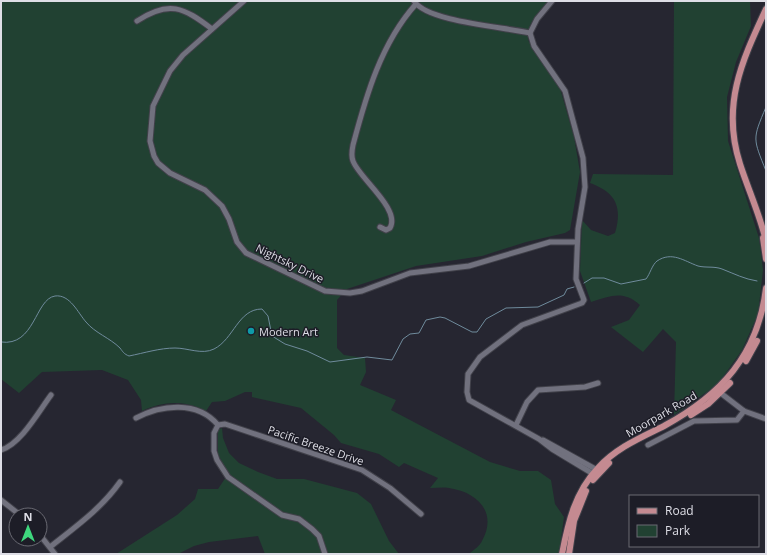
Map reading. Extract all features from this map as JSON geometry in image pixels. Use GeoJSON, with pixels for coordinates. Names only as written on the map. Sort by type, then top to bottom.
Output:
{"type":"FeatureCollection","features":[{"type":"Feature","properties":{"kind":"main road"},"geometry":{"type":"LineString","coordinates":[[766,9],[740,67],[735,87],[733,109],[736,148],[766,242]]}},
{"type":"Feature","properties":{"kind":"main road"},"geometry":{"type":"LineString","coordinates":[[757,215],[766,259]]}},
{"type":"Feature","properties":{"kind":"main road","name":"Moorpark Road"},"geometry":{"type":"LineString","coordinates":[[719,392],[753,339],[760,318],[766,288]]}},
{"type":"Feature","properties":{"kind":"main road","name":"Moorpark Road"},"geometry":{"type":"LineString","coordinates":[[562,554],[575,504],[596,473],[629,448],[691,415],[719,392],[739,372],[752,351],[761,330],[766,310]]}},
{"type":"Feature","properties":{"kind":"main road","name":"Moorpark Road"},"geometry":{"type":"LineString","coordinates":[[569,554],[574,521],[578,508],[596,473]]}},
{"type":"Feature","properties":{"kind":"street","name":"Nightsky Drive"},"geometry":{"type":"LineString","coordinates":[[244,1],[176,62],[165,79],[151,114],[150,142],[152,152],[158,163],[170,173],[205,190],[222,206],[229,219],[237,242],[246,253],[325,291],[350,293],[362,291],[410,273],[469,266],[550,242],[576,242]]}},
{"type":"Feature","properties":{"kind":"street"},"geometry":{"type":"LineString","coordinates":[[552,1],[537,19],[530,33],[533,44],[565,91],[583,158],[585,187],[576,242],[576,279],[584,297],[583,302],[522,325],[480,357],[468,374],[467,392],[469,400],[516,425],[596,473]]}},
{"type":"Feature","properties":{"kind":"street"},"geometry":{"type":"LineString","coordinates":[[380,227],[386,230],[390,228],[391,216],[382,199],[368,183],[354,163],[352,152],[372,80],[400,23],[415,3],[439,17],[530,33]]}},
{"type":"Feature","properties":{"kind":"street"},"geometry":{"type":"LineString","coordinates":[[137,22],[158,9],[180,9],[190,13],[212,29]]}},
{"type":"Feature","properties":{"kind":"street"},"geometry":{"type":"LineString","coordinates":[[516,425],[527,402],[538,390],[585,387],[598,383]]}},
{"type":"Feature","properties":{"kind":"street"},"geometry":{"type":"LineString","coordinates":[[719,392],[744,411],[766,419]]}},
{"type":"Feature","properties":{"kind":"street"},"geometry":{"type":"LineString","coordinates":[[1,450],[8,447],[20,436],[51,395]]}},
{"type":"Feature","properties":{"kind":"street"},"geometry":{"type":"LineString","coordinates":[[136,418],[156,409],[177,407],[196,411],[207,416],[218,425],[214,433],[214,451],[219,464],[228,477],[282,515],[299,520],[309,526],[319,536],[325,554]]}},
{"type":"Feature","properties":{"kind":"street"},"geometry":{"type":"LineString","coordinates":[[648,444],[694,421],[737,420],[744,411]]}},
{"type":"Feature","properties":{"kind":"street","name":"Pacific Breeze Drive"},"geometry":{"type":"LineString","coordinates":[[218,425],[225,424],[362,470],[390,488],[421,514]]}},
{"type":"Feature","properties":{"kind":"street"},"geometry":{"type":"LineString","coordinates":[[50,547],[96,510],[120,482]]}},
{"type":"Feature","properties":{"kind":"street"},"geometry":{"type":"LineString","coordinates":[[1,500],[10,507]]}},
{"type":"Feature","properties":{"kind":"street"},"geometry":{"type":"LineString","coordinates":[[48,545],[55,554]]}},
{"type":"Feature","properties":{"kind":"green space"},"geometry":{"type":"Polygon","coordinates":[[[1,1],[548,1],[530,25],[528,40],[560,88],[574,137],[580,172],[570,230],[565,233],[526,242],[482,256],[416,266],[347,289],[337,300],[337,348],[344,355],[365,358],[366,372],[360,385],[396,400],[391,410],[490,462],[520,471],[538,471],[551,480],[555,504],[564,517],[559,554],[469,554],[481,543],[488,521],[482,505],[476,499],[459,490],[430,488],[438,478],[404,463],[399,467],[379,454],[341,443],[334,435],[301,408],[252,397],[252,392],[245,392],[225,401],[212,402],[206,411],[190,405],[174,403],[158,405],[142,411],[141,400],[128,380],[102,370],[42,372],[19,393],[1,379],[1,1]]]}},
{"type":"Feature","properties":{"kind":"green space"},"geometry":{"type":"Polygon","coordinates":[[[674,1],[750,1],[751,26],[736,62],[727,97],[728,141],[759,238],[763,270],[758,314],[742,350],[718,384],[674,415],[676,342],[663,329],[643,352],[611,327],[629,320],[640,305],[628,297],[622,296],[611,296],[591,302],[580,271],[582,220],[591,230],[608,236],[615,233],[617,223],[618,215],[615,201],[606,191],[590,183],[593,174],[673,175],[674,1]]]}},
{"type":"Feature","properties":{"kind":"green space"},"geometry":{"type":"Polygon","coordinates":[[[222,428],[223,438],[229,453],[239,463],[277,479],[304,479],[357,493],[371,504],[389,541],[399,554],[265,554],[258,536],[209,542],[194,546],[178,554],[116,554],[177,515],[195,499],[198,489],[218,489],[228,474],[218,454],[218,430],[222,428]]]}},
{"type":"Feature","properties":{"kind":"waterway"},"geometry":{"type":"LineString","coordinates":[[766,107],[756,133],[757,145],[766,171]]}},
{"type":"Feature","properties":{"kind":"waterway"},"geometry":{"type":"LineString","coordinates":[[584,283],[592,278],[604,278],[621,284],[646,279],[655,263],[662,258],[668,257],[678,258],[698,266],[719,268],[744,278],[757,281]]}},
{"type":"Feature","properties":{"kind":"waterway"},"geometry":{"type":"LineString","coordinates":[[1,342],[12,342],[21,337],[28,330],[48,299],[55,296],[60,296],[69,301],[90,326],[116,344],[125,354],[129,356],[169,348],[209,351],[227,339],[247,314],[254,310],[262,309],[268,316],[272,336],[285,344],[307,351],[330,362],[367,357],[392,360],[403,339],[410,334],[419,333],[426,320],[440,317],[445,318],[472,332],[477,332],[486,319],[506,308],[538,307],[564,295],[567,289],[574,287]]}},
{"type":"Feature","properties":{"kind":"place","name":"Modern Art"},"geometry":{"type":"Point","coordinates":[251,331]}}]}
